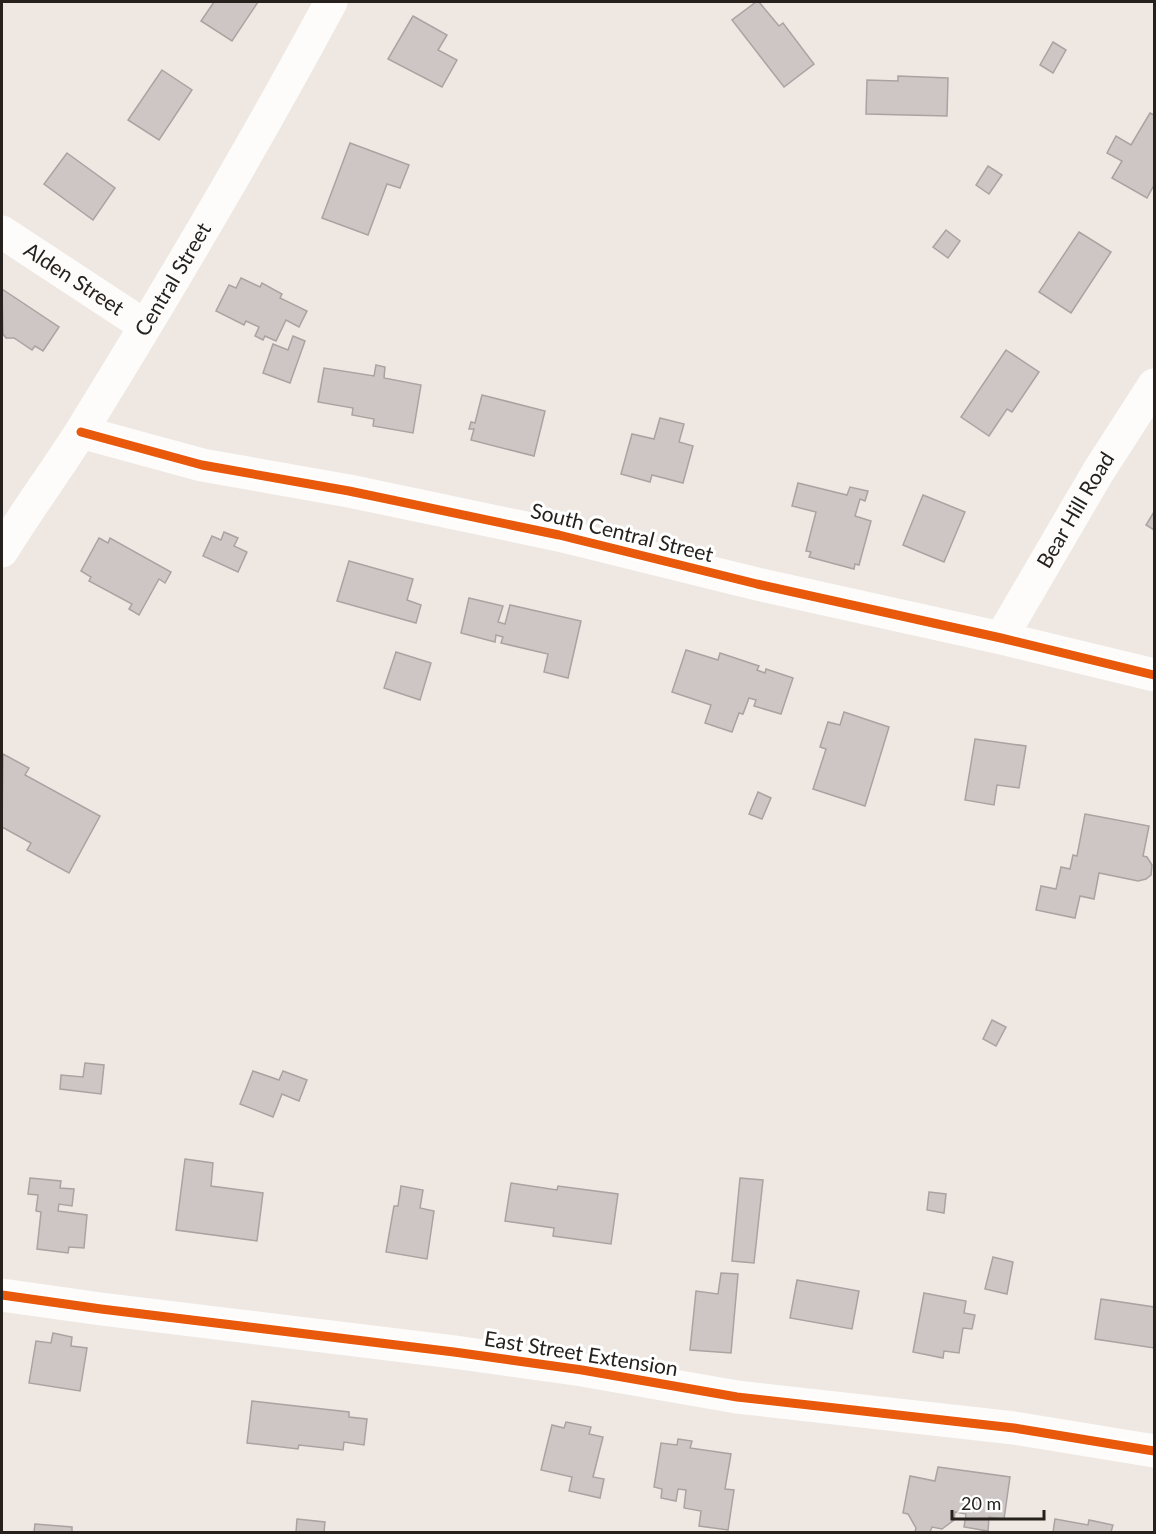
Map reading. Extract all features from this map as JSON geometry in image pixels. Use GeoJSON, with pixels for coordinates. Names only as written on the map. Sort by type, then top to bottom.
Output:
{"type":"FeatureCollection","features":[{"type":"Feature","properties":{"kind":"street","name":"Central Street"},"geometry":{"type":"LineString","coordinates":[[2,551],[81,432],[145,326],[274,108],[331,2]]}},
{"type":"Feature","properties":{"kind":"street","name":"Alden Street"},"geometry":{"type":"LineString","coordinates":[[2,232],[145,326]]}},
{"type":"Feature","properties":{"kind":"street","name":"Bear Hill Road"},"geometry":{"type":"LineString","coordinates":[[1001,638],[1098,472],[1155,385]]}},
{"type":"Feature","properties":{"kind":"street","name":"South Central Street"},"geometry":{"type":"LineString","coordinates":[[81,432],[202,465],[349,491],[559,535],[757,584],[1155,675]]}},
{"type":"Feature","properties":{"kind":"street","name":"East Street Extension"},"geometry":{"type":"LineString","coordinates":[[2,1294],[101,1310],[454,1352],[582,1370],[737,1397],[1014,1428],[1155,1451]]}},
{"type":"Feature","properties":{"kind":"building"},"geometry":{"type":"Polygon","coordinates":[[[214,2],[258,2],[232,41],[201,21],[214,2]]]}},
{"type":"Feature","properties":{"kind":"building"},"geometry":{"type":"Polygon","coordinates":[[[759,2],[779,26],[783,23],[814,64],[784,87],[732,20],[759,2]]]}},
{"type":"Feature","properties":{"kind":"building"},"geometry":{"type":"Polygon","coordinates":[[[413,16],[447,35],[438,50],[457,60],[442,87],[388,59],[413,16]]]}},
{"type":"Feature","properties":{"kind":"building"},"geometry":{"type":"Polygon","coordinates":[[[1053,42],[1066,50],[1053,73],[1040,65],[1053,42]]]}},
{"type":"Feature","properties":{"kind":"building"},"geometry":{"type":"Polygon","coordinates":[[[162,70],[192,90],[159,140],[128,120],[162,70]]]}},
{"type":"Feature","properties":{"kind":"building"},"geometry":{"type":"Polygon","coordinates":[[[898,76],[948,78],[947,116],[866,114],[867,80],[898,81],[898,76]]]}},
{"type":"Feature","properties":{"kind":"building"},"geometry":{"type":"Polygon","coordinates":[[[1150,113],[1154,115],[1154,185],[1147,198],[1112,178],[1122,161],[1107,153],[1116,136],[1131,145],[1150,113]]]}},
{"type":"Feature","properties":{"kind":"building"},"geometry":{"type":"Polygon","coordinates":[[[350,143],[409,165],[400,188],[387,184],[368,235],[322,218],[350,143]]]}},
{"type":"Feature","properties":{"kind":"building"},"geometry":{"type":"Polygon","coordinates":[[[67,153],[115,188],[93,220],[44,184],[67,153]]]}},
{"type":"Feature","properties":{"kind":"building"},"geometry":{"type":"Polygon","coordinates":[[[988,166],[1002,175],[989,194],[976,185],[988,166]]]}},
{"type":"Feature","properties":{"kind":"building"},"geometry":{"type":"Polygon","coordinates":[[[946,230],[960,241],[948,258],[933,247],[946,230]]]}},
{"type":"Feature","properties":{"kind":"building"},"geometry":{"type":"Polygon","coordinates":[[[1079,232],[1111,252],[1071,313],[1039,292],[1079,232]]]}},
{"type":"Feature","properties":{"kind":"building"},"geometry":{"type":"Polygon","coordinates":[[[241,278],[260,287],[262,283],[282,294],[280,298],[307,311],[299,327],[286,320],[276,341],[265,336],[263,340],[255,336],[259,327],[246,321],[244,325],[216,311],[229,285],[236,288],[241,278]]]}},
{"type":"Feature","properties":{"kind":"building"},"geometry":{"type":"Polygon","coordinates":[[[2,289],[59,327],[43,351],[35,346],[32,350],[14,338],[6,338],[3,334],[2,289]]]}},
{"type":"Feature","properties":{"kind":"building"},"geometry":{"type":"Polygon","coordinates":[[[293,336],[305,341],[290,383],[263,373],[273,344],[288,350],[293,336]]]}},
{"type":"Feature","properties":{"kind":"building"},"geometry":{"type":"Polygon","coordinates":[[[1006,350],[1039,372],[1012,412],[1007,409],[989,436],[961,417],[1006,350]]]}},
{"type":"Feature","properties":{"kind":"building"},"geometry":{"type":"Polygon","coordinates":[[[376,365],[385,367],[384,378],[421,385],[413,433],[373,426],[374,419],[352,415],[353,408],[318,402],[324,368],[374,376],[376,365]]]}},
{"type":"Feature","properties":{"kind":"building"},"geometry":{"type":"Polygon","coordinates":[[[482,395],[545,411],[534,456],[471,440],[474,429],[469,429],[471,422],[475,423],[482,395]]]}},
{"type":"Feature","properties":{"kind":"building"},"geometry":{"type":"Polygon","coordinates":[[[660,418],[684,424],[679,442],[693,446],[683,483],[652,475],[650,482],[621,474],[632,434],[654,439],[660,418]]]}},
{"type":"Feature","properties":{"kind":"building"},"geometry":{"type":"Polygon","coordinates":[[[798,483],[847,495],[850,487],[868,491],[865,501],[860,499],[855,516],[871,521],[859,565],[855,564],[854,569],[809,557],[811,552],[806,551],[816,512],[792,506],[798,483]]]}},
{"type":"Feature","properties":{"kind":"building"},"geometry":{"type":"Polygon","coordinates":[[[923,495],[965,512],[944,562],[903,545],[923,495]]]}},
{"type":"Feature","properties":{"kind":"building"},"geometry":{"type":"Polygon","coordinates":[[[1154,512],[1154,530],[1146,525],[1154,512]]]}},
{"type":"Feature","properties":{"kind":"building"},"geometry":{"type":"Polygon","coordinates":[[[224,532],[238,538],[234,546],[247,552],[238,572],[203,556],[212,536],[221,540],[224,532]]]}},
{"type":"Feature","properties":{"kind":"building"},"geometry":{"type":"Polygon","coordinates":[[[99,538],[108,543],[110,538],[171,572],[165,583],[159,579],[139,615],[129,609],[132,604],[89,581],[91,577],[81,571],[99,538]]]}},
{"type":"Feature","properties":{"kind":"building"},"geometry":{"type":"Polygon","coordinates":[[[349,561],[413,579],[407,600],[421,605],[416,623],[337,601],[349,561]]]}},
{"type":"Feature","properties":{"kind":"building"},"geometry":{"type":"Polygon","coordinates":[[[469,598],[503,606],[498,622],[505,624],[510,605],[581,621],[568,678],[544,672],[548,654],[501,643],[503,637],[496,635],[495,642],[461,633],[469,598]]]}},
{"type":"Feature","properties":{"kind":"building"},"geometry":{"type":"Polygon","coordinates":[[[686,650],[718,660],[720,653],[759,666],[757,670],[765,673],[766,669],[793,678],[781,714],[754,706],[756,700],[749,698],[743,714],[739,713],[732,732],[705,723],[711,705],[672,692],[686,650]]]}},
{"type":"Feature","properties":{"kind":"building"},"geometry":{"type":"Polygon","coordinates":[[[396,652],[431,663],[420,700],[384,688],[396,652]]]}},
{"type":"Feature","properties":{"kind":"building"},"geometry":{"type":"Polygon","coordinates":[[[844,712],[889,727],[865,806],[813,789],[826,749],[820,747],[828,722],[840,725],[844,712]]]}},
{"type":"Feature","properties":{"kind":"building"},"geometry":{"type":"Polygon","coordinates":[[[975,739],[1026,746],[1019,788],[997,785],[994,805],[965,800],[975,739]]]}},
{"type":"Feature","properties":{"kind":"building"},"geometry":{"type":"Polygon","coordinates":[[[3,754],[29,768],[25,775],[100,816],[69,873],[27,850],[31,843],[2,827],[3,754]]]}},
{"type":"Feature","properties":{"kind":"building"},"geometry":{"type":"Polygon","coordinates":[[[758,792],[771,798],[762,819],[749,814],[758,792]]]}},
{"type":"Feature","properties":{"kind":"building"},"geometry":{"type":"Polygon","coordinates":[[[1085,814],[1149,826],[1143,856],[1147,857],[1152,865],[1151,875],[1138,881],[1099,873],[1094,899],[1080,896],[1075,918],[1036,910],[1041,886],[1056,889],[1061,867],[1070,869],[1073,855],[1077,856],[1085,814]]]}},
{"type":"Feature","properties":{"kind":"building"},"geometry":{"type":"Polygon","coordinates":[[[992,1020],[1006,1027],[996,1046],[983,1039],[992,1020]]]}},
{"type":"Feature","properties":{"kind":"building"},"geometry":{"type":"Polygon","coordinates":[[[85,1063],[104,1065],[101,1094],[60,1089],[61,1075],[83,1077],[85,1063]]]}},
{"type":"Feature","properties":{"kind":"building"},"geometry":{"type":"Polygon","coordinates":[[[253,1071],[279,1080],[283,1071],[307,1080],[299,1101],[282,1094],[273,1117],[240,1104],[253,1071]]]}},
{"type":"Feature","properties":{"kind":"building"},"geometry":{"type":"Polygon","coordinates":[[[185,1159],[213,1163],[211,1186],[263,1193],[257,1241],[176,1230],[185,1159]]]}},
{"type":"Feature","properties":{"kind":"building"},"geometry":{"type":"Polygon","coordinates":[[[30,1178],[61,1181],[60,1188],[74,1189],[72,1206],[59,1204],[58,1211],[87,1215],[84,1248],[69,1247],[68,1253],[37,1249],[41,1212],[36,1211],[38,1195],[28,1194],[30,1178]]]}},
{"type":"Feature","properties":{"kind":"building"},"geometry":{"type":"Polygon","coordinates":[[[740,1178],[763,1180],[754,1263],[732,1261],[740,1178]]]}},
{"type":"Feature","properties":{"kind":"building"},"geometry":{"type":"Polygon","coordinates":[[[511,1183],[557,1190],[558,1186],[618,1194],[611,1244],[553,1236],[554,1228],[505,1221],[511,1183]]]}},
{"type":"Feature","properties":{"kind":"building"},"geometry":{"type":"Polygon","coordinates":[[[401,1186],[423,1190],[420,1208],[434,1211],[427,1259],[386,1252],[394,1206],[398,1206],[401,1186]]]}},
{"type":"Feature","properties":{"kind":"building"},"geometry":{"type":"Polygon","coordinates":[[[929,1192],[946,1194],[944,1213],[927,1210],[929,1192]]]}},
{"type":"Feature","properties":{"kind":"building"},"geometry":{"type":"Polygon","coordinates":[[[993,1257],[1013,1262],[1007,1294],[985,1289],[993,1257]]]}},
{"type":"Feature","properties":{"kind":"building"},"geometry":{"type":"Polygon","coordinates":[[[721,1273],[738,1274],[731,1353],[690,1350],[696,1291],[718,1294],[721,1273]]]}},
{"type":"Feature","properties":{"kind":"building"},"geometry":{"type":"Polygon","coordinates":[[[797,1280],[859,1291],[852,1329],[790,1318],[797,1280]]]}},
{"type":"Feature","properties":{"kind":"building"},"geometry":{"type":"Polygon","coordinates":[[[924,1293],[966,1301],[964,1313],[975,1315],[972,1329],[963,1328],[959,1353],[944,1351],[943,1358],[913,1352],[924,1293]]]}},
{"type":"Feature","properties":{"kind":"building"},"geometry":{"type":"Polygon","coordinates":[[[1101,1299],[1154,1307],[1154,1348],[1095,1339],[1101,1299]]]}},
{"type":"Feature","properties":{"kind":"building"},"geometry":{"type":"Polygon","coordinates":[[[53,1333],[72,1337],[71,1346],[87,1348],[80,1391],[29,1383],[36,1341],[51,1343],[53,1333]]]}},
{"type":"Feature","properties":{"kind":"building"},"geometry":{"type":"Polygon","coordinates":[[[252,1401],[349,1412],[349,1417],[367,1419],[364,1445],[344,1442],[343,1450],[299,1445],[298,1449],[247,1443],[252,1401]]]}},
{"type":"Feature","properties":{"kind":"building"},"geometry":{"type":"Polygon","coordinates":[[[566,1422],[591,1427],[589,1434],[603,1437],[593,1477],[604,1479],[600,1498],[569,1491],[572,1477],[541,1470],[552,1425],[564,1428],[566,1422]]]}},
{"type":"Feature","properties":{"kind":"building"},"geometry":{"type":"Polygon","coordinates":[[[678,1439],[692,1441],[690,1448],[731,1454],[725,1489],[734,1490],[728,1530],[699,1526],[701,1511],[684,1508],[686,1490],[678,1489],[676,1501],[661,1498],[662,1489],[654,1487],[661,1443],[677,1445],[678,1439]]]}},
{"type":"Feature","properties":{"kind":"building"},"geometry":{"type":"Polygon","coordinates":[[[938,1467],[1010,1477],[1004,1519],[989,1517],[988,1531],[964,1527],[966,1514],[955,1512],[954,1520],[942,1529],[932,1527],[930,1532],[915,1532],[916,1528],[908,1514],[903,1513],[910,1476],[935,1481],[938,1467]]]}},
{"type":"Feature","properties":{"kind":"building"},"geometry":{"type":"Polygon","coordinates":[[[297,1519],[325,1522],[324,1532],[296,1532],[297,1519]]]}},
{"type":"Feature","properties":{"kind":"building"},"geometry":{"type":"Polygon","coordinates":[[[1055,1519],[1088,1525],[1089,1520],[1113,1525],[1111,1532],[1053,1532],[1055,1519]]]}},
{"type":"Feature","properties":{"kind":"building"},"geometry":{"type":"Polygon","coordinates":[[[35,1524],[72,1527],[72,1532],[34,1532],[35,1524]]]}},
{"type":"Feature","properties":{"kind":"cycle path"},"geometry":{"type":"LineString","coordinates":[[81,432],[202,465],[349,491],[559,535],[757,584],[1001,638],[1154,675]]}},
{"type":"Feature","properties":{"kind":"cycle path"},"geometry":{"type":"LineString","coordinates":[[2,1295],[454,1352],[582,1370],[737,1397],[1014,1428],[1154,1451]]}}]}
